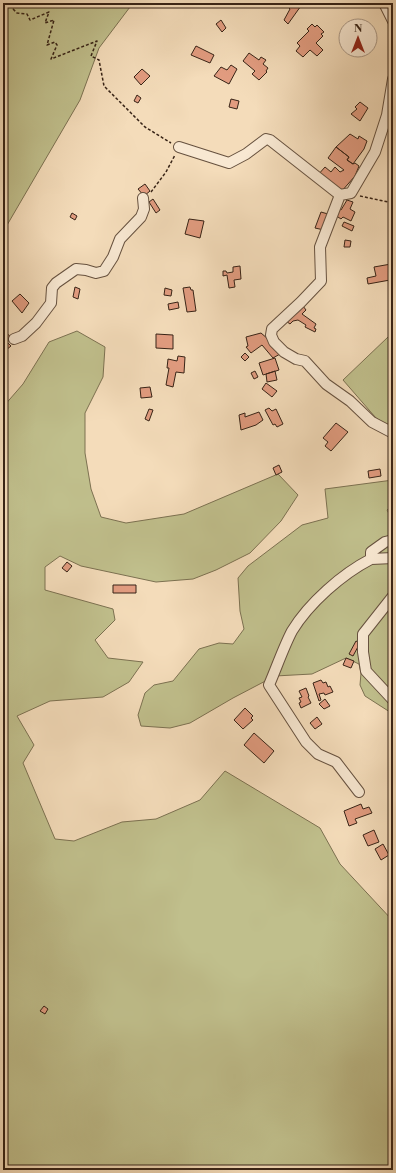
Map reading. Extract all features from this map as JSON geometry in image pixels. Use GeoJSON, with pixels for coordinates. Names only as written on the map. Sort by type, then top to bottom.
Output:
{"type":"FeatureCollection","features":[{"type":"Feature","properties":{"kind":"street"},"geometry":{"type":"LineString","coordinates":[[384,3],[393,21]]}},
{"type":"Feature","properties":{"kind":"street"},"geometry":{"type":"LineString","coordinates":[[179,147],[229,163],[246,154],[266,139],[270,140],[340,195],[350,193],[375,152],[387,115],[393,79]]}},
{"type":"Feature","properties":{"kind":"street"},"geometry":{"type":"LineString","coordinates":[[340,195],[320,247],[321,281],[272,329],[271,334],[274,342],[284,352],[296,359],[305,360],[326,384],[350,402],[372,422],[393,433]]}},
{"type":"Feature","properties":{"kind":"street"},"geometry":{"type":"LineString","coordinates":[[14,339],[22,336],[36,323],[51,303],[52,288],[56,283],[76,269],[96,273],[104,271],[113,257],[120,239],[141,217],[144,209],[143,198]]}},
{"type":"Feature","properties":{"kind":"street"},"geometry":{"type":"LineString","coordinates":[[371,559],[371,552],[385,542],[393,540]]}},
{"type":"Feature","properties":{"kind":"street"},"geometry":{"type":"LineString","coordinates":[[359,792],[336,762],[318,754],[306,742],[269,685],[292,631],[314,603],[353,568],[371,559],[393,558]]}},
{"type":"Feature","properties":{"kind":"street"},"geometry":{"type":"LineString","coordinates":[[393,596],[363,634],[362,652],[366,671],[393,700]]}},
{"type":"Feature","properties":{"kind":"path"},"geometry":{"type":"LineString","coordinates":[[20,5],[12,8],[16,13],[27,14],[30,20],[49,12],[45,23],[54,20],[47,45],[55,42],[57,46],[51,59],[97,40],[91,56],[99,60],[104,86],[145,127],[179,147],[166,172],[153,190],[143,198]]}},
{"type":"Feature","properties":{"kind":"path"},"geometry":{"type":"LineString","coordinates":[[350,193],[366,198],[393,203]]}},
{"type":"Feature","properties":{"kind":"shaded area"},"geometry":{"type":"Polygon","coordinates":[[[3,3],[133,3],[99,48],[80,100],[3,232],[3,3]]]}},
{"type":"Feature","properties":{"kind":"shaded area"},"geometry":{"type":"Polygon","coordinates":[[[77,331],[105,347],[103,377],[85,413],[85,453],[91,489],[101,517],[126,523],[184,514],[278,474],[298,495],[281,521],[250,553],[216,570],[193,579],[156,582],[81,566],[60,556],[45,567],[45,590],[113,609],[115,620],[95,640],[108,658],[143,662],[129,682],[103,697],[50,701],[17,716],[34,745],[23,763],[55,839],[74,841],[122,822],[156,819],[200,800],[225,771],[320,828],[340,864],[393,921],[393,1170],[3,1170],[3,407],[23,384],[49,342],[77,331]]]}},
{"type":"Feature","properties":{"kind":"shaded area"},"geometry":{"type":"Polygon","coordinates":[[[388,337],[393,340],[393,429],[376,418],[343,380],[388,337]]]}},
{"type":"Feature","properties":{"kind":"shaded area"},"geometry":{"type":"Polygon","coordinates":[[[393,480],[393,504],[387,510],[393,521],[393,714],[365,696],[360,685],[361,673],[359,664],[346,658],[312,674],[275,676],[190,723],[170,728],[141,726],[138,715],[145,693],[154,685],[173,681],[199,649],[219,643],[233,644],[244,629],[240,611],[238,578],[248,566],[302,525],[328,518],[325,489],[393,480]]]}},
{"type":"Feature","properties":{"kind":"building"},"geometry":{"type":"Polygon","coordinates":[[[285,3],[303,3],[288,24],[284,20],[290,9],[285,3]]]}},
{"type":"Feature","properties":{"kind":"building"},"geometry":{"type":"Polygon","coordinates":[[[221,20],[226,28],[222,32],[216,24],[221,20]]]}},
{"type":"Feature","properties":{"kind":"building"},"geometry":{"type":"Polygon","coordinates":[[[312,24],[315,27],[317,25],[324,32],[321,34],[323,36],[316,43],[323,50],[317,56],[310,50],[303,57],[296,51],[300,46],[297,43],[309,31],[307,29],[312,24]]]}},
{"type":"Feature","properties":{"kind":"building"},"geometry":{"type":"Polygon","coordinates":[[[196,46],[214,55],[210,63],[191,55],[196,46]]]}},
{"type":"Feature","properties":{"kind":"building"},"geometry":{"type":"Polygon","coordinates":[[[249,53],[259,60],[261,57],[266,60],[263,64],[268,68],[266,71],[267,72],[259,80],[252,74],[255,71],[243,61],[249,53]]]}},
{"type":"Feature","properties":{"kind":"building"},"geometry":{"type":"Polygon","coordinates":[[[231,65],[237,69],[229,84],[214,76],[221,67],[227,70],[231,65]]]}},
{"type":"Feature","properties":{"kind":"building"},"geometry":{"type":"Polygon","coordinates":[[[142,69],[150,76],[141,85],[134,77],[142,69]]]}},
{"type":"Feature","properties":{"kind":"building"},"geometry":{"type":"Polygon","coordinates":[[[137,95],[141,98],[138,103],[134,101],[137,95]]]}},
{"type":"Feature","properties":{"kind":"building"},"geometry":{"type":"Polygon","coordinates":[[[231,99],[239,101],[237,109],[229,107],[231,99]]]}},
{"type":"Feature","properties":{"kind":"building"},"geometry":{"type":"Polygon","coordinates":[[[360,102],[368,108],[360,121],[351,114],[357,109],[355,107],[360,102]]]}},
{"type":"Feature","properties":{"kind":"building"},"geometry":{"type":"Polygon","coordinates":[[[350,134],[358,139],[359,136],[367,141],[364,149],[353,164],[347,160],[349,157],[336,147],[350,134]]]}},
{"type":"Feature","properties":{"kind":"building"},"geometry":{"type":"Polygon","coordinates":[[[336,147],[349,157],[347,160],[359,166],[355,176],[341,192],[317,176],[325,167],[331,172],[335,167],[340,172],[344,170],[328,158],[336,147]]]}},
{"type":"Feature","properties":{"kind":"building"},"geometry":{"type":"Polygon","coordinates":[[[145,184],[150,191],[144,196],[138,189],[145,184]]]}},
{"type":"Feature","properties":{"kind":"building"},"geometry":{"type":"Polygon","coordinates":[[[153,199],[160,210],[156,213],[149,202],[153,199]]]}},
{"type":"Feature","properties":{"kind":"building"},"geometry":{"type":"Polygon","coordinates":[[[347,200],[353,202],[350,209],[355,212],[351,221],[343,217],[341,219],[335,215],[338,208],[341,210],[347,200]]]}},
{"type":"Feature","properties":{"kind":"building"},"geometry":{"type":"Polygon","coordinates":[[[321,212],[328,214],[324,230],[315,228],[321,212]]]}},
{"type":"Feature","properties":{"kind":"building"},"geometry":{"type":"Polygon","coordinates":[[[72,213],[77,216],[75,220],[70,217],[72,213]]]}},
{"type":"Feature","properties":{"kind":"building"},"geometry":{"type":"Polygon","coordinates":[[[189,219],[204,221],[200,238],[185,234],[189,219]]]}},
{"type":"Feature","properties":{"kind":"building"},"geometry":{"type":"Polygon","coordinates":[[[344,222],[354,226],[352,231],[342,226],[344,222]]]}},
{"type":"Feature","properties":{"kind":"building"},"geometry":{"type":"Polygon","coordinates":[[[345,240],[351,241],[350,247],[344,247],[345,240]]]}},
{"type":"Feature","properties":{"kind":"building"},"geometry":{"type":"Polygon","coordinates":[[[391,264],[393,283],[391,283],[390,280],[368,284],[367,278],[376,276],[374,267],[391,264]]]}},
{"type":"Feature","properties":{"kind":"building"},"geometry":{"type":"Polygon","coordinates":[[[240,266],[241,279],[234,280],[235,287],[229,288],[227,275],[223,276],[223,271],[226,271],[227,273],[233,272],[233,267],[240,266]]]}},
{"type":"Feature","properties":{"kind":"building"},"geometry":{"type":"Polygon","coordinates":[[[75,287],[80,289],[78,299],[73,297],[75,287]]]}},
{"type":"Feature","properties":{"kind":"building"},"geometry":{"type":"Polygon","coordinates":[[[190,287],[191,290],[193,290],[196,311],[187,312],[183,288],[190,287]]]}},
{"type":"Feature","properties":{"kind":"building"},"geometry":{"type":"Polygon","coordinates":[[[165,288],[172,290],[171,296],[164,295],[165,288]]]}},
{"type":"Feature","properties":{"kind":"building"},"geometry":{"type":"Polygon","coordinates":[[[20,294],[29,303],[22,313],[12,301],[20,294]]]}},
{"type":"Feature","properties":{"kind":"building"},"geometry":{"type":"Polygon","coordinates":[[[178,302],[179,308],[169,310],[168,304],[178,302]]]}},
{"type":"Feature","properties":{"kind":"building"},"geometry":{"type":"Polygon","coordinates":[[[303,306],[306,310],[302,314],[316,324],[314,328],[316,329],[315,332],[305,327],[306,325],[298,320],[293,321],[290,324],[286,321],[303,306]]]}},
{"type":"Feature","properties":{"kind":"building"},"geometry":{"type":"Polygon","coordinates":[[[3,330],[12,338],[7,342],[11,346],[6,350],[3,346],[3,342],[5,341],[3,338],[3,330]]]}},
{"type":"Feature","properties":{"kind":"building"},"geometry":{"type":"Polygon","coordinates":[[[261,333],[280,354],[273,358],[262,345],[251,353],[246,347],[248,346],[246,337],[261,333]]]}},
{"type":"Feature","properties":{"kind":"building"},"geometry":{"type":"Polygon","coordinates":[[[156,334],[173,335],[173,349],[156,348],[156,334]]]}},
{"type":"Feature","properties":{"kind":"building"},"geometry":{"type":"Polygon","coordinates":[[[245,353],[249,357],[245,361],[241,357],[245,353]]]}},
{"type":"Feature","properties":{"kind":"building"},"geometry":{"type":"Polygon","coordinates":[[[178,356],[185,357],[184,373],[176,372],[173,387],[166,385],[169,368],[167,368],[168,359],[177,361],[178,356]]]}},
{"type":"Feature","properties":{"kind":"building"},"geometry":{"type":"Polygon","coordinates":[[[275,358],[279,370],[263,375],[259,363],[275,358]]]}},
{"type":"Feature","properties":{"kind":"building"},"geometry":{"type":"Polygon","coordinates":[[[255,371],[258,377],[254,379],[251,373],[255,371]]]}},
{"type":"Feature","properties":{"kind":"building"},"geometry":{"type":"Polygon","coordinates":[[[275,371],[277,380],[267,382],[266,374],[275,371]]]}},
{"type":"Feature","properties":{"kind":"building"},"geometry":{"type":"Polygon","coordinates":[[[266,383],[277,391],[272,397],[262,389],[266,383]]]}},
{"type":"Feature","properties":{"kind":"building"},"geometry":{"type":"Polygon","coordinates":[[[150,387],[152,397],[141,398],[140,388],[150,387]]]}},
{"type":"Feature","properties":{"kind":"building"},"geometry":{"type":"Polygon","coordinates":[[[269,408],[272,411],[276,409],[283,424],[277,427],[275,424],[273,425],[265,410],[269,408]]]}},
{"type":"Feature","properties":{"kind":"building"},"geometry":{"type":"Polygon","coordinates":[[[149,409],[153,410],[149,421],[145,419],[149,409]]]}},
{"type":"Feature","properties":{"kind":"building"},"geometry":{"type":"Polygon","coordinates":[[[259,412],[263,420],[256,425],[241,430],[239,415],[245,413],[245,417],[259,412]]]}},
{"type":"Feature","properties":{"kind":"building"},"geometry":{"type":"Polygon","coordinates":[[[336,423],[348,432],[331,451],[325,446],[328,442],[323,438],[336,423]]]}},
{"type":"Feature","properties":{"kind":"building"},"geometry":{"type":"Polygon","coordinates":[[[279,465],[282,472],[276,475],[273,468],[279,465]]]}},
{"type":"Feature","properties":{"kind":"building"},"geometry":{"type":"Polygon","coordinates":[[[380,469],[381,476],[369,478],[368,471],[380,469]]]}},
{"type":"Feature","properties":{"kind":"building"},"geometry":{"type":"Polygon","coordinates":[[[67,562],[72,566],[67,572],[62,568],[67,562]]]}},
{"type":"Feature","properties":{"kind":"building"},"geometry":{"type":"Polygon","coordinates":[[[113,585],[136,585],[136,593],[113,593],[113,585]]]}},
{"type":"Feature","properties":{"kind":"building"},"geometry":{"type":"Polygon","coordinates":[[[356,641],[360,643],[353,656],[349,654],[356,641]]]}},
{"type":"Feature","properties":{"kind":"building"},"geometry":{"type":"Polygon","coordinates":[[[346,658],[354,661],[351,668],[343,665],[346,658]]]}},
{"type":"Feature","properties":{"kind":"building"},"geometry":{"type":"Polygon","coordinates":[[[321,680],[323,683],[326,682],[328,687],[330,686],[333,692],[325,695],[324,693],[319,694],[321,700],[319,701],[313,683],[321,680]]]}},
{"type":"Feature","properties":{"kind":"building"},"geometry":{"type":"Polygon","coordinates":[[[306,688],[311,703],[301,708],[299,698],[302,697],[299,691],[306,688]]]}},
{"type":"Feature","properties":{"kind":"building"},"geometry":{"type":"Polygon","coordinates":[[[325,699],[330,706],[324,709],[319,704],[325,699]]]}},
{"type":"Feature","properties":{"kind":"building"},"geometry":{"type":"Polygon","coordinates":[[[245,708],[253,716],[251,718],[253,720],[243,729],[234,720],[245,708]]]}},
{"type":"Feature","properties":{"kind":"building"},"geometry":{"type":"Polygon","coordinates":[[[317,717],[322,724],[315,729],[310,723],[317,717]]]}},
{"type":"Feature","properties":{"kind":"building"},"geometry":{"type":"Polygon","coordinates":[[[254,733],[274,751],[264,763],[244,745],[254,733]]]}},
{"type":"Feature","properties":{"kind":"building"},"geometry":{"type":"Polygon","coordinates":[[[361,804],[363,809],[369,807],[372,813],[355,819],[357,823],[349,826],[344,811],[361,804]]]}},
{"type":"Feature","properties":{"kind":"building"},"geometry":{"type":"Polygon","coordinates":[[[374,830],[379,842],[368,846],[363,835],[374,830]]]}},
{"type":"Feature","properties":{"kind":"building"},"geometry":{"type":"Polygon","coordinates":[[[383,844],[389,855],[381,860],[375,849],[383,844]]]}},
{"type":"Feature","properties":{"kind":"building"},"geometry":{"type":"Polygon","coordinates":[[[44,1006],[48,1009],[45,1014],[40,1011],[44,1006]]]}}]}
